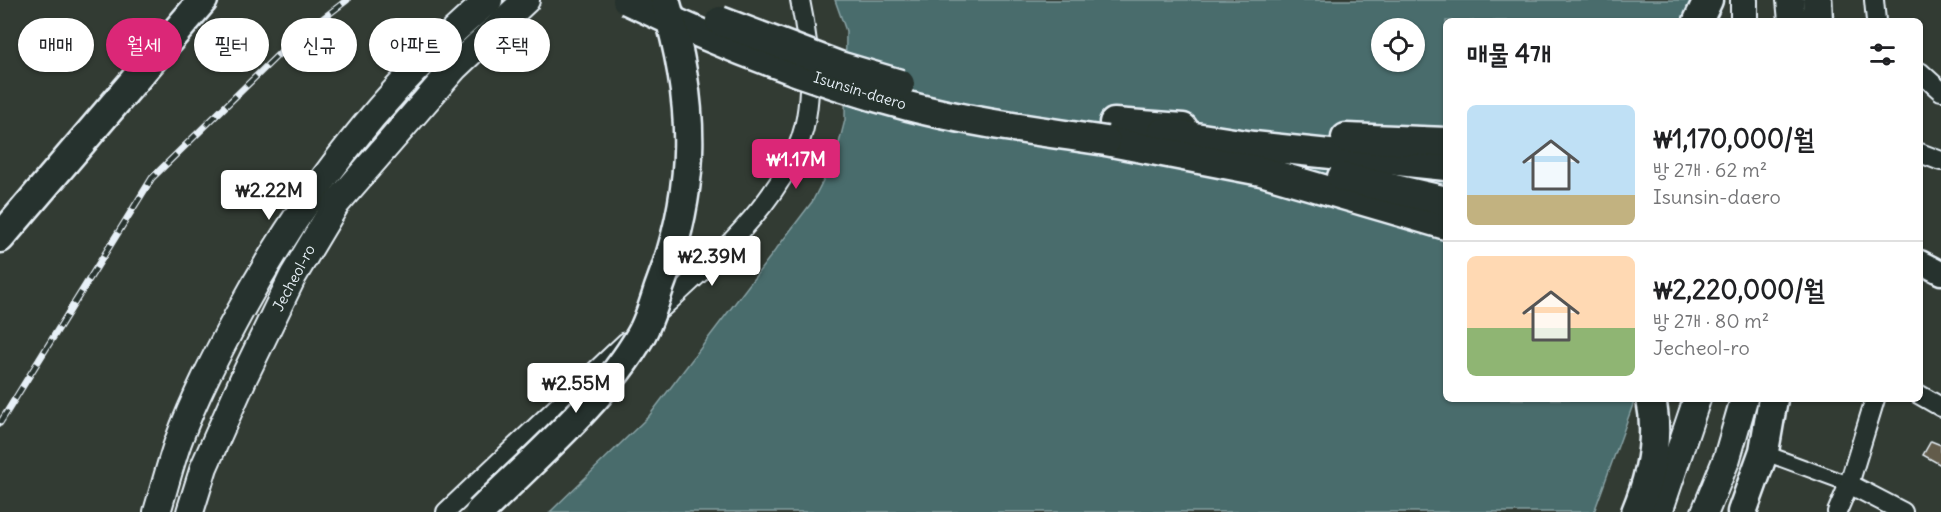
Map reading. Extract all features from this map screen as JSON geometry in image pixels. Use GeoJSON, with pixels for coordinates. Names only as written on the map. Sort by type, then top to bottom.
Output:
{"type":"FeatureCollection","features":[{"type":"Feature","properties":{"kind":"highway"},"geometry":{"type":"LineString","coordinates":[[0,238],[203,0]]}},
{"type":"Feature","properties":{"kind":"highway","name":"Isunsin-daero"},"geometry":{"type":"LineString","coordinates":[[627,0],[731,46],[851,90],[910,107],[1110,132]]}},
{"type":"Feature","properties":{"kind":"highway"},"geometry":{"type":"LineString","coordinates":[[480,512],[593,399],[626,356],[642,334],[675,247],[688,181],[689,120],[680,61],[665,0]]}},
{"type":"Feature","properties":{"kind":"highway","name":"Isunsin-daero"},"geometry":{"type":"LineString","coordinates":[[673,0],[716,20],[839,66],[906,86],[1029,110],[1110,132]]}},
{"type":"Feature","properties":{"kind":"highway"},"geometry":{"type":"LineString","coordinates":[[1699,18],[1708,0]]}},
{"type":"Feature","properties":{"kind":"highway"},"geometry":{"type":"LineString","coordinates":[[1817,0],[1818,18]]}},
{"type":"Feature","properties":{"kind":"highway"},"geometry":{"type":"LineString","coordinates":[[1110,132],[1253,133],[1443,142]]}},
{"type":"Feature","properties":{"kind":"highway"},"geometry":{"type":"LineString","coordinates":[[1110,132],[1443,166]]}},
{"type":"Feature","properties":{"kind":"highway"},"geometry":{"type":"LineString","coordinates":[[1110,132],[1346,177],[1443,200]]}},
{"type":"Feature","properties":{"kind":"highway"},"geometry":{"type":"LineString","coordinates":[[1110,132],[1261,171],[1443,224]]}},
{"type":"Feature","properties":{"kind":"highway"},"geometry":{"type":"LineString","coordinates":[[1645,508],[1656,429],[1652,402]]}},
{"type":"Feature","properties":{"kind":"highway"},"geometry":{"type":"LineString","coordinates":[[1742,512],[1764,451],[1772,402]]}},
{"type":"Feature","properties":{"kind":"main road","name":"Jecheol-ro"},"geometry":{"type":"LineString","coordinates":[[157,512],[179,441],[213,361],[260,274],[352,139],[394,89],[443,39],[489,0]]}},
{"type":"Feature","properties":{"kind":"main road","name":"Jecheol-ro"},"geometry":{"type":"LineString","coordinates":[[190,512],[204,467],[245,375],[293,276],[336,204],[455,67],[526,0]]}},
{"type":"Feature","properties":{"kind":"main road"},"geometry":{"type":"LineString","coordinates":[[1744,0],[1744,18]]}},
{"type":"Feature","properties":{"kind":"main road"},"geometry":{"type":"LineString","coordinates":[[1790,0],[1792,18]]}},
{"type":"Feature","properties":{"kind":"main road"},"geometry":{"type":"LineString","coordinates":[[1645,508],[1697,402]]}},
{"type":"Feature","properties":{"kind":"main road"},"geometry":{"type":"LineString","coordinates":[[1705,512],[1727,458],[1743,402]]}},
{"type":"Feature","properties":{"kind":"street"},"geometry":{"type":"LineString","coordinates":[[446,512],[717,257],[766,200],[784,174],[806,119],[808,35],[800,0]]}},
{"type":"Feature","properties":{"kind":"street"},"geometry":{"type":"LineString","coordinates":[[1874,0],[1876,18]]}},
{"type":"Feature","properties":{"kind":"street"},"geometry":{"type":"LineString","coordinates":[[1923,75],[1941,91]]}},
{"type":"Feature","properties":{"kind":"street"},"geometry":{"type":"LineString","coordinates":[[1923,154],[1941,161]]}},
{"type":"Feature","properties":{"kind":"street"},"geometry":{"type":"LineString","coordinates":[[1923,264],[1941,273]]}},
{"type":"Feature","properties":{"kind":"street"},"geometry":{"type":"LineString","coordinates":[[1923,397],[1941,407]]}},
{"type":"Feature","properties":{"kind":"street"},"geometry":{"type":"LineString","coordinates":[[1837,512],[1849,484],[1874,402]]}},
{"type":"Feature","properties":{"kind":"street"},"geometry":{"type":"LineString","coordinates":[[1773,456],[1849,484],[1902,512]]}},
{"type":"Feature","properties":{"kind":"water"},"geometry":{"type":"Polygon","coordinates":[[[835,0],[1690,0],[1692,18],[1443,18],[1443,402],[1634,402],[1594,512],[550,512],[649,416],[812,202],[836,155],[845,120],[846,31],[835,0]]]}},
{"type":"Feature","properties":{"kind":"building"},"geometry":{"type":"Polygon","coordinates":[[[1931,441],[1941,445],[1941,465],[1923,455],[1931,441]]]}},
{"type":"Feature","properties":{"kind":"railway"},"geometry":{"type":"LineString","coordinates":[[0,423],[152,178],[286,47],[347,0]]}}]}
